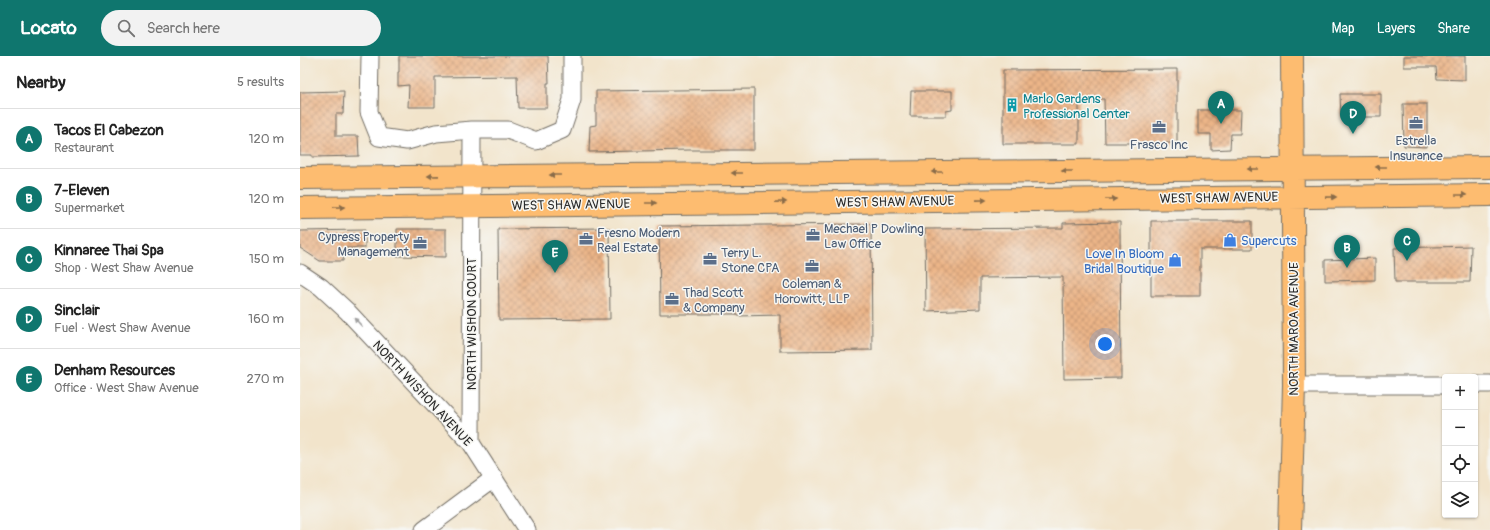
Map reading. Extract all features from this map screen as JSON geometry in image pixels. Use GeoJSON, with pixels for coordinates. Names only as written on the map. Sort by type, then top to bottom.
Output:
{"type":"FeatureCollection","features":[{"type":"Feature","properties":{"kind":"main road","name":"NORTH MAROA AVENUE"},"geometry":{"type":"LineString","coordinates":[[1290,530],[1294,385],[1292,56]]}},
{"type":"Feature","properties":{"kind":"main road","name":"WEST SHAW AVENUE"},"geometry":{"type":"LineString","coordinates":[[300,178],[1490,167]]}},
{"type":"Feature","properties":{"kind":"main road","name":"WEST SHAW AVENUE"},"geometry":{"type":"LineString","coordinates":[[300,208],[1490,195]]}},
{"type":"Feature","properties":{"kind":"street"},"geometry":{"type":"LineString","coordinates":[[370,56],[369,112],[379,136],[407,141],[436,133],[472,130],[508,130],[536,141],[562,130],[572,100],[572,56]]}},
{"type":"Feature","properties":{"kind":"street"},"geometry":{"type":"LineString","coordinates":[[472,130],[472,205]]}},
{"type":"Feature","properties":{"kind":"street","name":"NORTH WISHON COURT"},"geometry":{"type":"LineString","coordinates":[[471,443],[472,205]]}},
{"type":"Feature","properties":{"kind":"street","name":"NORTH WISHON AVENUE"},"geometry":{"type":"LineString","coordinates":[[300,272],[321,287],[347,311],[471,443],[527,530]]}},
{"type":"Feature","properties":{"kind":"street"},"geometry":{"type":"LineString","coordinates":[[1478,384],[1490,384]]}},
{"type":"Feature","properties":{"kind":"street"},"geometry":{"type":"LineString","coordinates":[[1294,385],[1442,385]]}},
{"type":"Feature","properties":{"kind":"street"},"geometry":{"type":"LineString","coordinates":[[424,530],[494,478]]}},
{"type":"Feature","properties":{"kind":"building"},"geometry":{"type":"Polygon","coordinates":[[[399,56],[548,56],[549,83],[547,83],[547,108],[518,108],[517,76],[435,77],[435,107],[408,107],[409,85],[398,86],[399,56]]]}},
{"type":"Feature","properties":{"kind":"building"},"geometry":{"type":"Polygon","coordinates":[[[1404,56],[1465,56],[1465,80],[1437,79],[1436,67],[1404,67],[1404,56]]]}},
{"type":"Feature","properties":{"kind":"building","name":"Marlo Gardens Professional Center"},"geometry":{"type":"Polygon","coordinates":[[[1177,69],[1177,143],[1105,143],[1104,99],[1079,99],[1079,144],[1003,144],[1003,70],[1177,69]]]}},
{"type":"Feature","properties":{"kind":"building"},"geometry":{"type":"Polygon","coordinates":[[[754,89],[754,150],[589,152],[590,126],[596,125],[596,91],[754,89]]]}},
{"type":"Feature","properties":{"kind":"building"},"geometry":{"type":"Polygon","coordinates":[[[344,91],[343,114],[336,114],[336,136],[358,136],[359,156],[312,157],[312,155],[300,155],[300,92],[344,91]]]}},
{"type":"Feature","properties":{"kind":"building"},"geometry":{"type":"Polygon","coordinates":[[[911,91],[952,91],[952,110],[946,111],[946,116],[910,116],[911,91]]]}},
{"type":"Feature","properties":{"kind":"building"},"geometry":{"type":"Polygon","coordinates":[[[1340,94],[1381,94],[1381,117],[1341,117],[1340,94]]]}},
{"type":"Feature","properties":{"kind":"building"},"geometry":{"type":"Polygon","coordinates":[[[1403,104],[1427,104],[1427,147],[1404,146],[1403,104]]]}},
{"type":"Feature","properties":{"kind":"building"},"geometry":{"type":"Polygon","coordinates":[[[1198,110],[1241,110],[1240,134],[1231,134],[1230,149],[1211,150],[1211,134],[1198,134],[1198,110]]]}},
{"type":"Feature","properties":{"kind":"building"},"geometry":{"type":"Polygon","coordinates":[[[1151,221],[1252,221],[1252,249],[1200,249],[1200,296],[1151,296],[1151,221]]]}},
{"type":"Feature","properties":{"kind":"building"},"geometry":{"type":"Polygon","coordinates":[[[1120,222],[1121,378],[1064,379],[1063,277],[980,278],[980,309],[926,311],[925,229],[1063,228],[1063,223],[1120,222]]]}},
{"type":"Feature","properties":{"kind":"building"},"geometry":{"type":"Polygon","coordinates":[[[871,224],[872,350],[780,351],[780,315],[738,316],[737,314],[660,314],[659,226],[871,224]]]}},
{"type":"Feature","properties":{"kind":"building"},"geometry":{"type":"Polygon","coordinates":[[[609,228],[610,319],[499,320],[498,229],[609,228]]]}},
{"type":"Feature","properties":{"kind":"building"},"geometry":{"type":"Polygon","coordinates":[[[397,229],[446,229],[446,257],[397,256],[397,229]]]}},
{"type":"Feature","properties":{"kind":"building"},"geometry":{"type":"Polygon","coordinates":[[[365,230],[365,248],[344,248],[343,261],[320,261],[300,248],[300,231],[365,230]]]}},
{"type":"Feature","properties":{"kind":"building"},"geometry":{"type":"Polygon","coordinates":[[[1471,246],[1470,282],[1395,282],[1394,248],[1471,246]]]}},
{"type":"Feature","properties":{"kind":"building"},"geometry":{"type":"Polygon","coordinates":[[[1375,258],[1375,280],[1325,281],[1325,260],[1375,258]]]}},
{"type":"Feature","properties":{"kind":"place","name":"Marlo Gardens Professional Center"},"geometry":{"type":"Point","coordinates":[1012,105]}},
{"type":"Feature","properties":{"kind":"place","name":"Estrella Insurance"},"geometry":{"type":"Point","coordinates":[1416,123]}},
{"type":"Feature","properties":{"kind":"place","name":"Tacos El Cabezon"},"geometry":{"type":"Point","coordinates":[1221,124]}},
{"type":"Feature","properties":{"kind":"place","name":"Frasco Inc"},"geometry":{"type":"Point","coordinates":[1159,127]}},
{"type":"Feature","properties":{"kind":"place","name":"Sinclair"},"geometry":{"type":"Point","coordinates":[1353,134]}},
{"type":"Feature","properties":{"kind":"place","name":"Mechael P Dowling Law Office"},"geometry":{"type":"Point","coordinates":[813,235]}},
{"type":"Feature","properties":{"kind":"place","name":"Fresno Modern Real Estate"},"geometry":{"type":"Point","coordinates":[586,239]}},
{"type":"Feature","properties":{"kind":"place","name":"Supercuts"},"geometry":{"type":"Point","coordinates":[1230,240]}},
{"type":"Feature","properties":{"kind":"place","name":"Cypress Property Management"},"geometry":{"type":"Point","coordinates":[420,243]}},
{"type":"Feature","properties":{"kind":"place","name":"Terry L. Stone CPA"},"geometry":{"type":"Point","coordinates":[710,259]}},
{"type":"Feature","properties":{"kind":"place","name":"Love In Bloom Bridal Boutique"},"geometry":{"type":"Point","coordinates":[1175,260]}},
{"type":"Feature","properties":{"kind":"place","name":"Kinnaree Thai Spa"},"geometry":{"type":"Point","coordinates":[1407,261]}},
{"type":"Feature","properties":{"kind":"place","name":"Coleman & Horowitt, LLP"},"geometry":{"type":"Point","coordinates":[812,266]}},
{"type":"Feature","properties":{"kind":"place","name":"7-Eleven"},"geometry":{"type":"Point","coordinates":[1347,268]}},
{"type":"Feature","properties":{"kind":"place","name":"Denham Resources"},"geometry":{"type":"Point","coordinates":[555,273]}},
{"type":"Feature","properties":{"kind":"place","name":"Thad Scott & Company"},"geometry":{"type":"Point","coordinates":[672,299]}}]}
